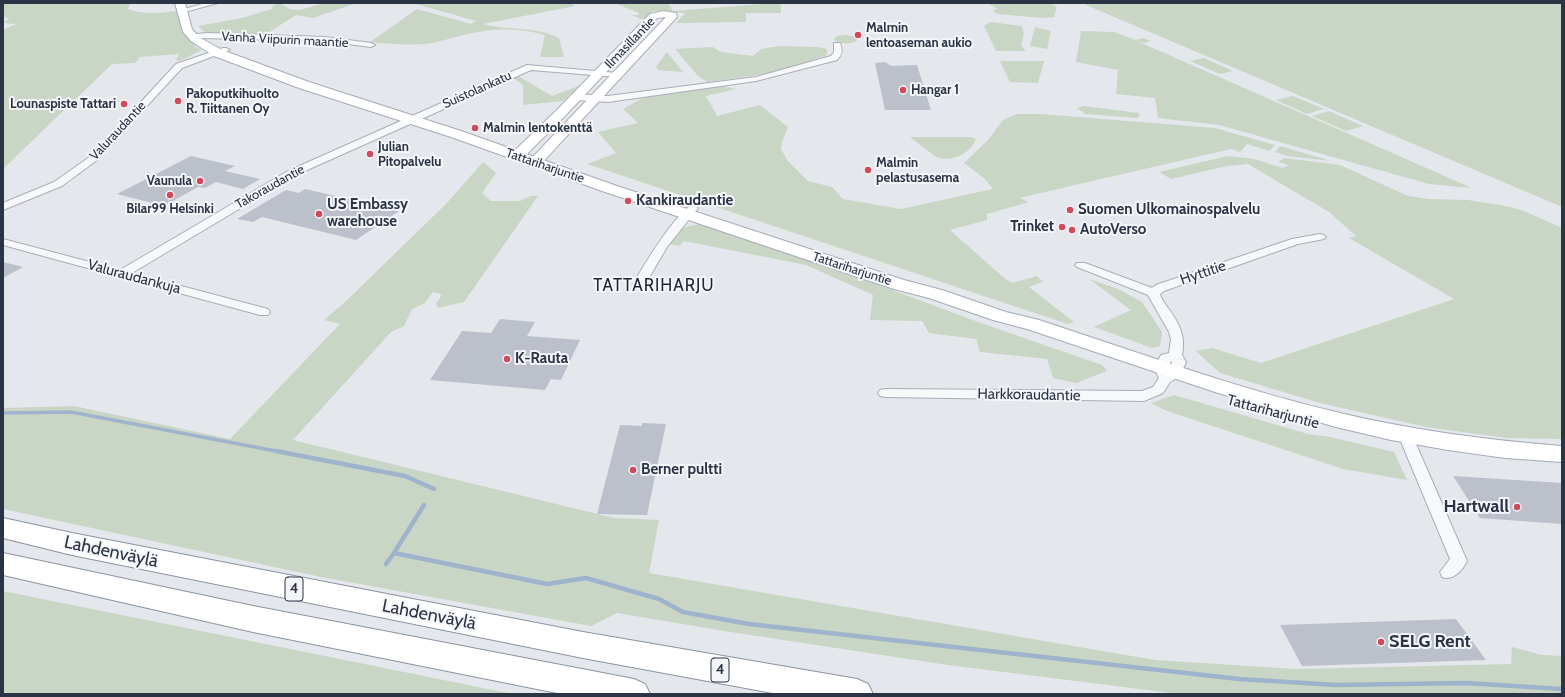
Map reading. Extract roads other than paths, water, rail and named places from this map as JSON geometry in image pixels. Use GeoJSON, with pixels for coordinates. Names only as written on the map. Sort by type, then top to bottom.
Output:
{"type":"FeatureCollection","features":[{"type":"Feature","properties":{"kind":"highway","name":"Lahdenväylä"},"geometry":{"type":"LineString","coordinates":[[3,528],[72,544],[583,645],[857,694]]}},
{"type":"Feature","properties":{"kind":"highway"},"geometry":{"type":"LineString","coordinates":[[3,564],[253,619],[634,694]]}},
{"type":"Feature","properties":{"kind":"main road","name":"Tattariharjuntie"},"geometry":{"type":"LineString","coordinates":[[178,6],[187,25],[187,30],[195,39],[304,85],[419,117],[462,127],[519,153],[893,282],[916,288],[996,315],[1026,329],[1169,369],[1238,403],[1320,426],[1408,440],[1489,457],[1562,464]]}},
{"type":"Feature","properties":{"kind":"main road","name":"Ilmasillantie"},"geometry":{"type":"LineString","coordinates":[[519,153],[576,98],[654,16],[663,14],[672,16],[618,75],[537,159]]}},
{"type":"Feature","properties":{"kind":"main road","name":"Tattariharjuntie"},"geometry":{"type":"LineString","coordinates":[[187,25],[222,51]]}},
{"type":"Feature","properties":{"kind":"main road","name":"Tattariharjuntie"},"geometry":{"type":"LineString","coordinates":[[1408,440],[1562,454]]}},
{"type":"Feature","properties":{"kind":"street"},"geometry":{"type":"LineString","coordinates":[[178,6],[215,3]]}},
{"type":"Feature","properties":{"kind":"street","name":"Vanha Viipurin maantie"},"geometry":{"type":"LineString","coordinates":[[200,36],[305,38],[339,40],[371,45]]}},
{"type":"Feature","properties":{"kind":"street"},"geometry":{"type":"LineString","coordinates":[[576,98],[608,99],[770,76],[834,58],[839,52],[837,45]]}},
{"type":"Feature","properties":{"kind":"street","name":"Valuraudantie"},"geometry":{"type":"LineString","coordinates":[[3,207],[46,190],[80,169],[94,158],[176,68],[185,63],[222,51]]}},
{"type":"Feature","properties":{"kind":"street","name":"Suistolankatu"},"geometry":{"type":"LineString","coordinates":[[419,117],[530,67],[600,73]]}},
{"type":"Feature","properties":{"kind":"street"},"geometry":{"type":"LineString","coordinates":[[600,73],[618,75]]}},
{"type":"Feature","properties":{"kind":"street","name":"Takoraudantie"},"geometry":{"type":"LineString","coordinates":[[123,273],[282,178],[419,117]]}},
{"type":"Feature","properties":{"kind":"street"},"geometry":{"type":"LineString","coordinates":[[639,285],[646,267],[690,211]]}},
{"type":"Feature","properties":{"kind":"street","name":"Hyttitie"},"geometry":{"type":"LineString","coordinates":[[1154,293],[1160,288],[1289,243],[1320,237]]}},
{"type":"Feature","properties":{"kind":"street","name":"Valuraudankuja"},"geometry":{"type":"LineString","coordinates":[[3,242],[264,312]]}},
{"type":"Feature","properties":{"kind":"street"},"geometry":{"type":"LineString","coordinates":[[1081,265],[1154,293],[1155,298],[1174,327],[1178,340],[1178,348],[1169,369]]}},
{"type":"Feature","properties":{"kind":"street","name":"Harkkoraudantie"},"geometry":{"type":"LineString","coordinates":[[885,393],[1144,396],[1158,390],[1169,369]]}},
{"type":"Feature","properties":{"kind":"street"},"geometry":{"type":"LineString","coordinates":[[1408,440],[1459,561],[1448,572]]}},
{"type":"Feature","properties":{"kind":"waterway"},"geometry":{"type":"LineString","coordinates":[[3,413],[71,412],[281,452]]}},
{"type":"Feature","properties":{"kind":"waterway"},"geometry":{"type":"LineString","coordinates":[[276,451],[405,476],[434,489]]}},
{"type":"Feature","properties":{"kind":"waterway"},"geometry":{"type":"LineString","coordinates":[[394,553],[424,505]]}},
{"type":"Feature","properties":{"kind":"waterway"},"geometry":{"type":"LineString","coordinates":[[386,564],[394,553]]}},
{"type":"Feature","properties":{"kind":"waterway"},"geometry":{"type":"LineString","coordinates":[[394,553],[547,584],[586,578],[659,599],[683,612],[749,624],[1239,679],[1336,685],[1466,683],[1562,689]]}},
{"type":"Feature","properties":{"kind":"place","name":"Malmin lentoaseman aukio"},"geometry":{"type":"Point","coordinates":[858,35]}},
{"type":"Feature","properties":{"kind":"place","name":"Hangar 1"},"geometry":{"type":"Point","coordinates":[903,90]}},
{"type":"Feature","properties":{"kind":"place","name":"Pakoputkihuolto R. Tiittanen Oy"},"geometry":{"type":"Point","coordinates":[178,101]}},
{"type":"Feature","properties":{"kind":"place","name":"Lounaspiste Tattari"},"geometry":{"type":"Point","coordinates":[124,104]}},
{"type":"Feature","properties":{"kind":"place","name":"Malmin lentokenttä"},"geometry":{"type":"Point","coordinates":[475,128]}},
{"type":"Feature","properties":{"kind":"place","name":"Julian Pitopalvelu"},"geometry":{"type":"Point","coordinates":[370,154]}},
{"type":"Feature","properties":{"kind":"place","name":"Malmin pelastusasema"},"geometry":{"type":"Point","coordinates":[868,170]}},
{"type":"Feature","properties":{"kind":"place","name":"Vaunula"},"geometry":{"type":"Point","coordinates":[200,181]}},
{"type":"Feature","properties":{"kind":"place","name":"Bilar99 Helsinki"},"geometry":{"type":"Point","coordinates":[170,195]}},
{"type":"Feature","properties":{"kind":"place","name":"Kankiraudantie"},"geometry":{"type":"Point","coordinates":[628,201]}},
{"type":"Feature","properties":{"kind":"place","name":"Suomen Ulkomainospalvelu"},"geometry":{"type":"Point","coordinates":[1070,210]}},
{"type":"Feature","properties":{"kind":"place","name":"US Embassy warehouse"},"geometry":{"type":"Point","coordinates":[319,214]}},
{"type":"Feature","properties":{"kind":"place","name":"Trinket"},"geometry":{"type":"Point","coordinates":[1062,227]}},
{"type":"Feature","properties":{"kind":"place","name":"AutoVerso"},"geometry":{"type":"Point","coordinates":[1072,230]}},
{"type":"Feature","properties":{"kind":"place","name":"K-Rauta"},"geometry":{"type":"Point","coordinates":[507,359]}},
{"type":"Feature","properties":{"kind":"place","name":"Berner pultti"},"geometry":{"type":"Point","coordinates":[633,470]}},
{"type":"Feature","properties":{"kind":"place","name":"Hartwall"},"geometry":{"type":"Point","coordinates":[1517,507]}},
{"type":"Feature","properties":{"kind":"place","name":"SELG Rent"},"geometry":{"type":"Point","coordinates":[1381,642]}},
{"type":"Feature","properties":{"kind":"district","name":"TATTARIHARJU"},"geometry":{"type":"Point","coordinates":[654,286]}}]}
